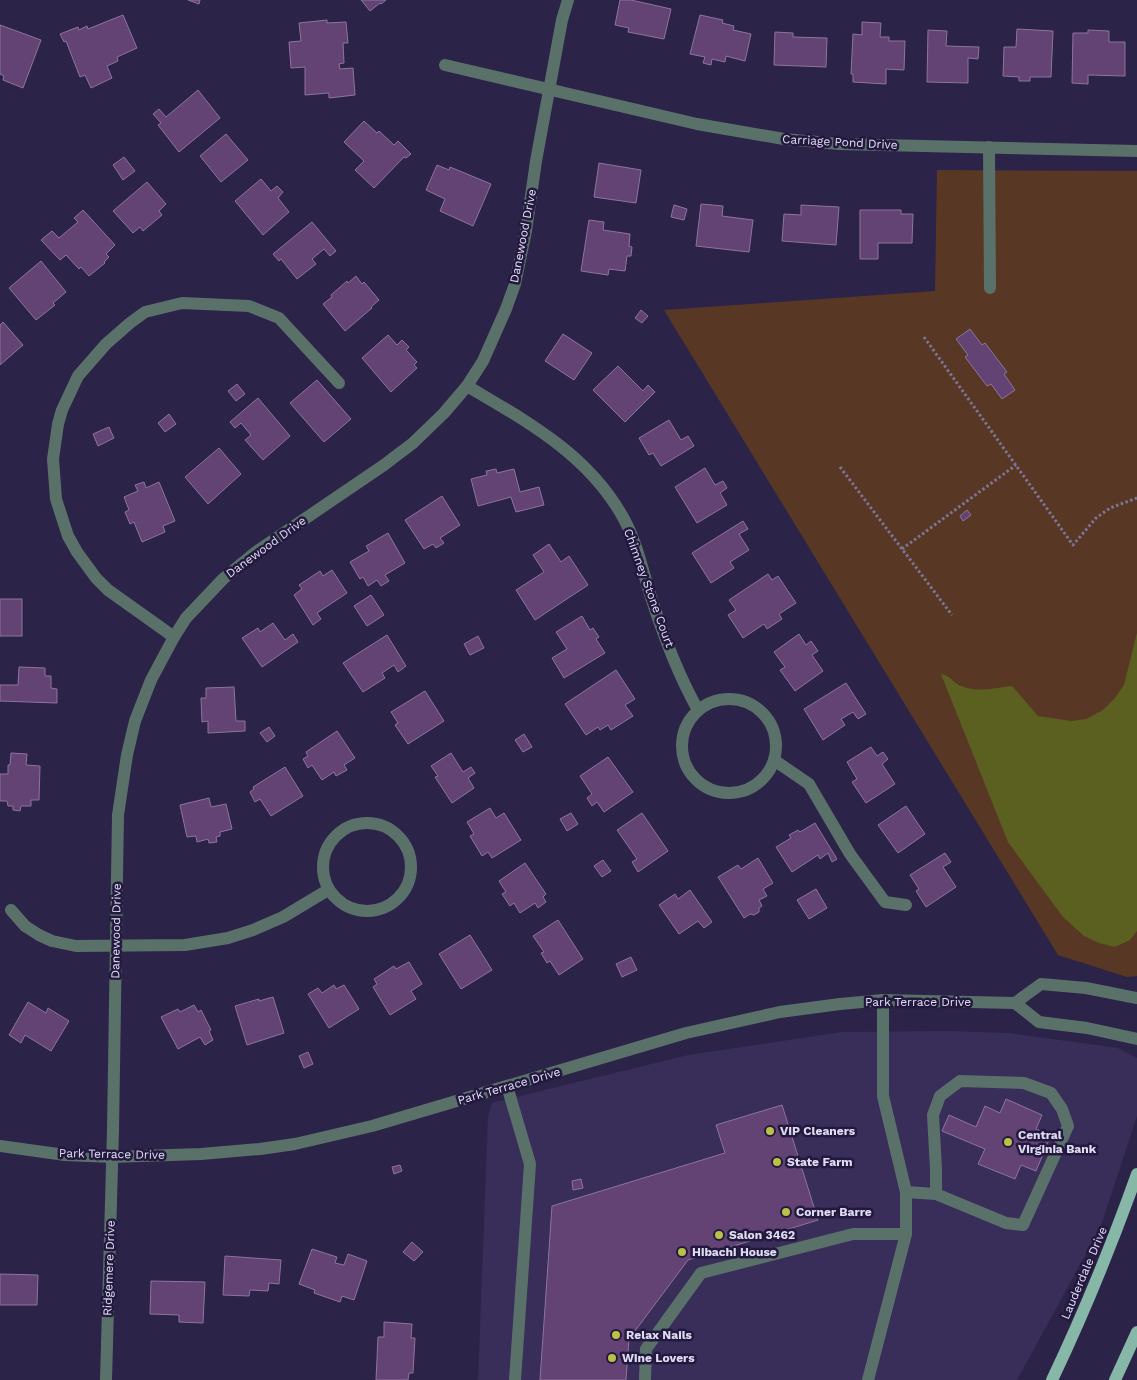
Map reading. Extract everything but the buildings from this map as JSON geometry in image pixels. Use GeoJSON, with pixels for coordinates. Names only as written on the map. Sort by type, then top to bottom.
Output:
{"type":"FeatureCollection","features":[{"type":"Feature","properties":{"kind":"main road","name":"Lauderdale Drive"},"geometry":{"type":"LineString","coordinates":[[1052,1380],[1112,1243],[1137,1174]]}},
{"type":"Feature","properties":{"kind":"main road"},"geometry":{"type":"LineString","coordinates":[[1115,1380],[1137,1332]]}},
{"type":"Feature","properties":{"kind":"street","name":"Danewood Drive"},"geometry":{"type":"LineString","coordinates":[[112,1157],[118,815],[127,755],[141,705],[151,680],[186,618],[223,579],[256,552],[384,465],[413,443],[444,413],[467,386],[483,360],[515,284],[526,231],[536,161],[562,20],[568,0]]}},
{"type":"Feature","properties":{"kind":"street","name":"Carriage Pond Drive"},"geometry":{"type":"LineString","coordinates":[[445,65],[696,124],[784,139],[839,144],[1137,151]]}},
{"type":"Feature","properties":{"kind":"street"},"geometry":{"type":"LineString","coordinates":[[989,147],[990,288]]}},
{"type":"Feature","properties":{"kind":"street"},"geometry":{"type":"LineString","coordinates":[[174,637],[108,590],[96,578],[68,536],[56,500],[53,459],[62,410],[78,376],[106,344],[130,323],[146,312],[182,304],[248,306],[279,318],[339,383]]}},
{"type":"Feature","properties":{"kind":"street","name":"Chimney Stone Court"},"geometry":{"type":"LineString","coordinates":[[467,386],[558,443],[584,466],[605,490],[624,519],[633,539],[660,624],[688,692],[698,710]]}},
{"type":"Feature","properties":{"kind":"street"},"geometry":{"type":"LineString","coordinates":[[726,699],[741,700],[755,707],[766,717],[774,730],[776,745],[774,760],[767,774],[756,784],[742,791],[726,793],[711,789],[697,780],[688,768],[683,753],[683,737],[688,722],[698,710],[711,702],[726,699]]}},
{"type":"Feature","properties":{"kind":"street"},"geometry":{"type":"LineString","coordinates":[[774,760],[809,784],[850,854],[885,902],[906,905]]}},
{"type":"Feature","properties":{"kind":"street"},"geometry":{"type":"LineString","coordinates":[[361,823],[374,824],[397,834],[405,844],[410,856],[409,881],[404,892],[384,908],[372,911],[359,911],[347,907],[336,900],[328,890],[322,866],[324,854],[330,842],[338,833],[349,826],[361,823]]}},
{"type":"Feature","properties":{"kind":"street"},"geometry":{"type":"LineString","coordinates":[[11,910],[25,926],[39,935],[52,941],[76,946],[185,945],[228,938],[253,930],[283,918],[328,890]]}},
{"type":"Feature","properties":{"kind":"street"},"geometry":{"type":"LineString","coordinates":[[1137,998],[1086,988],[1041,984],[1015,1003],[1038,1022],[1086,1028],[1137,1039]]}},
{"type":"Feature","properties":{"kind":"street"},"geometry":{"type":"LineString","coordinates":[[868,1380],[906,1234],[906,1192],[883,1096],[883,1000]]}},
{"type":"Feature","properties":{"kind":"street","name":"Park Terrace Drive"},"geometry":{"type":"LineString","coordinates":[[0,1146],[65,1155],[112,1157],[201,1154],[260,1149],[295,1144],[372,1126],[686,1033],[780,1012],[883,1000],[1015,1003]]}},
{"type":"Feature","properties":{"kind":"street"},"geometry":{"type":"LineString","coordinates":[[906,1192],[936,1194],[1006,1223],[1023,1225],[1068,1126],[1062,1109],[1051,1093],[1024,1083],[960,1082],[940,1096],[933,1116],[936,1194]]}},
{"type":"Feature","properties":{"kind":"street"},"geometry":{"type":"LineString","coordinates":[[508,1086],[530,1164],[515,1380]]}},
{"type":"Feature","properties":{"kind":"street","name":"Ridgemere Drive"},"geometry":{"type":"LineString","coordinates":[[106,1380],[112,1157]]}},
{"type":"Feature","properties":{"kind":"street"},"geometry":{"type":"LineString","coordinates":[[645,1380],[646,1349],[701,1274],[853,1234],[906,1234]]}},
{"type":"Feature","properties":{"kind":"path"},"geometry":{"type":"LineString","coordinates":[[924,337],[1073,545],[1096,518],[1110,508],[1137,498]]}},
{"type":"Feature","properties":{"kind":"path"},"geometry":{"type":"LineString","coordinates":[[902,549],[1016,465]]}},
{"type":"Feature","properties":{"kind":"path"},"geometry":{"type":"LineString","coordinates":[[840,467],[952,615]]}},
{"type":"Feature","properties":{"kind":"shaded area"},"geometry":{"type":"Polygon","coordinates":[[[937,170],[1137,171],[1137,976],[1127,977],[1058,955],[664,310],[935,291],[937,170]]]}},
{"type":"Feature","properties":{"kind":"shaded area"},"geometry":{"type":"Polygon","coordinates":[[[1137,633],[1137,931],[1130,940],[1115,947],[1099,943],[1084,936],[1063,917],[1008,842],[941,674],[968,688],[987,689],[1012,686],[1038,716],[1071,721],[1086,719],[1103,710],[1124,685],[1137,633]]]}},
{"type":"Feature","properties":{"kind":"shaded area"},"geometry":{"type":"Polygon","coordinates":[[[947,1031],[1008,1033],[1118,1048],[1137,1058],[1137,1116],[1100,1228],[1017,1380],[478,1380],[488,1118],[492,1103],[688,1055],[842,1032],[947,1031]]]}},
{"type":"Feature","properties":{"kind":"place","name":"VIP Cleaners"},"geometry":{"type":"Point","coordinates":[770,1131]}},
{"type":"Feature","properties":{"kind":"place","name":"Central Virginia Bank"},"geometry":{"type":"Point","coordinates":[1008,1142]}},
{"type":"Feature","properties":{"kind":"place","name":"State Farm"},"geometry":{"type":"Point","coordinates":[777,1162]}},
{"type":"Feature","properties":{"kind":"place","name":"Corner Barre"},"geometry":{"type":"Point","coordinates":[786,1212]}},
{"type":"Feature","properties":{"kind":"place","name":"Salon 3462"},"geometry":{"type":"Point","coordinates":[719,1235]}},
{"type":"Feature","properties":{"kind":"place","name":"Hibachi House"},"geometry":{"type":"Point","coordinates":[682,1252]}},
{"type":"Feature","properties":{"kind":"place","name":"Relax Nails"},"geometry":{"type":"Point","coordinates":[616,1335]}},
{"type":"Feature","properties":{"kind":"place","name":"Wine Lovers"},"geometry":{"type":"Point","coordinates":[612,1358]}}]}
